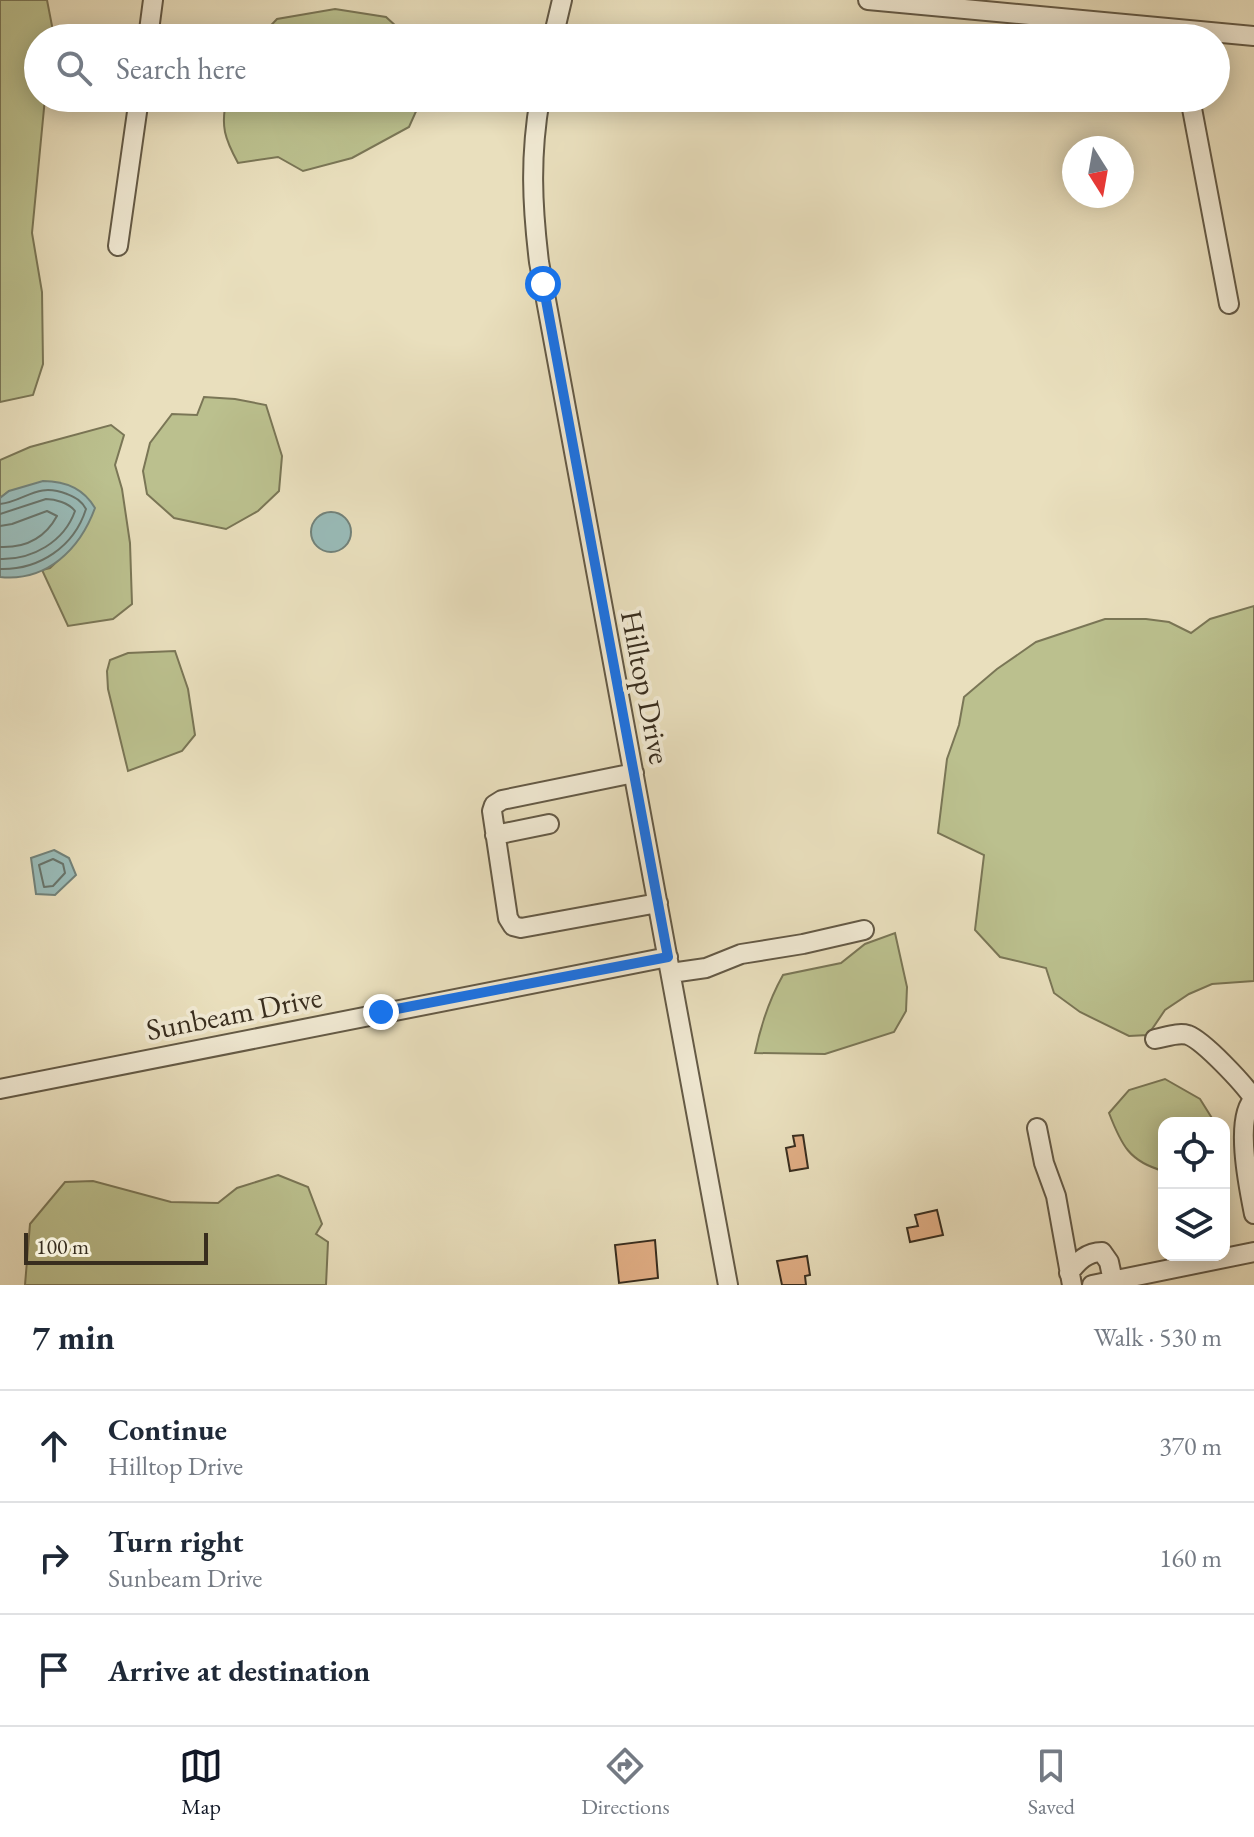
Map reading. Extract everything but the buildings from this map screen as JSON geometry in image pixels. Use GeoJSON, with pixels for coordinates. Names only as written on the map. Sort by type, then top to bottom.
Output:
{"type":"FeatureCollection","features":[{"type":"Feature","properties":{"kind":"street"},"geometry":{"type":"LineString","coordinates":[[150,24],[153,0]]}},
{"type":"Feature","properties":{"kind":"street"},"geometry":{"type":"LineString","coordinates":[[556,24],[562,0]]}},
{"type":"Feature","properties":{"kind":"street"},"geometry":{"type":"LineString","coordinates":[[868,0],[1092,24]]}},
{"type":"Feature","properties":{"kind":"street"},"geometry":{"type":"LineString","coordinates":[[1230,35],[1254,36]]}},
{"type":"Feature","properties":{"kind":"street"},"geometry":{"type":"LineString","coordinates":[[118,246],[137,112]]}},
{"type":"Feature","properties":{"kind":"street","name":"Hilltop Drive"},"geometry":{"type":"LineString","coordinates":[[538,112],[533,142],[533,210],[539,262],[728,1285]]}},
{"type":"Feature","properties":{"kind":"street"},"geometry":{"type":"LineString","coordinates":[[1193,112],[1229,304]]}},
{"type":"Feature","properties":{"kind":"street"},"geometry":{"type":"LineString","coordinates":[[634,773],[502,800],[494,805],[492,811],[508,918],[513,926],[521,928],[658,903]]}},
{"type":"Feature","properties":{"kind":"street"},"geometry":{"type":"LineString","coordinates":[[495,835],[549,824]]}},
{"type":"Feature","properties":{"kind":"street","name":"Sunbeam Drive"},"geometry":{"type":"LineString","coordinates":[[0,1089],[669,965],[706,968],[741,954],[864,930]]}},
{"type":"Feature","properties":{"kind":"street"},"geometry":{"type":"LineString","coordinates":[[1155,1039],[1178,1034],[1190,1036],[1236,1077],[1254,1099],[1246,1111],[1244,1158],[1254,1214]]}},
{"type":"Feature","properties":{"kind":"street"},"geometry":{"type":"LineString","coordinates":[[1037,1128],[1044,1163],[1056,1196],[1071,1279]]}},
{"type":"Feature","properties":{"kind":"street"},"geometry":{"type":"LineString","coordinates":[[1071,1279],[1086,1256],[1102,1252],[1109,1262],[1113,1281]]}},
{"type":"Feature","properties":{"kind":"street"},"geometry":{"type":"LineString","coordinates":[[1092,1285],[1254,1252]]}},
{"type":"Feature","properties":{"kind":"green space"},"geometry":{"type":"Polygon","coordinates":[[[0,0],[47,0],[52,24],[24,24],[24,112],[44,112],[32,233],[42,292],[43,364],[33,395],[0,402],[0,0]]]}},
{"type":"Feature","properties":{"kind":"green space"},"geometry":{"type":"Polygon","coordinates":[[[335,9],[386,17],[394,24],[272,24],[277,19],[335,9]]]}},
{"type":"Feature","properties":{"kind":"green space"},"geometry":{"type":"Polygon","coordinates":[[[225,112],[416,112],[409,127],[352,158],[303,171],[278,157],[238,163],[225,132],[225,112]]]}},
{"type":"Feature","properties":{"kind":"green space"},"geometry":{"type":"Polygon","coordinates":[[[204,397],[266,405],[282,456],[279,491],[258,511],[226,529],[174,518],[147,494],[143,471],[150,443],[172,414],[197,415],[204,397]]]}},
{"type":"Feature","properties":{"kind":"green space"},"geometry":{"type":"Polygon","coordinates":[[[111,425],[124,435],[115,465],[130,543],[132,604],[113,619],[68,626],[42,570],[50,568],[68,551],[9,491],[0,498],[0,460],[30,447],[111,425]]]}},
{"type":"Feature","properties":{"kind":"green space"},"geometry":{"type":"Polygon","coordinates":[[[1254,606],[1254,981],[1212,984],[1189,994],[1165,1010],[1148,1035],[1129,1036],[1080,1012],[1054,993],[1046,968],[1000,957],[975,930],[984,855],[938,833],[947,759],[959,725],[964,697],[1036,642],[1105,619],[1169,622],[1191,633],[1210,619],[1254,606]]]}},
{"type":"Feature","properties":{"kind":"green space"},"geometry":{"type":"Polygon","coordinates":[[[175,651],[188,689],[195,735],[182,751],[128,771],[108,689],[110,660],[128,653],[175,651]]]}},
{"type":"Feature","properties":{"kind":"green space"},"geometry":{"type":"Polygon","coordinates":[[[895,933],[907,987],[906,1011],[894,1032],[825,1054],[755,1053],[766,1012],[783,975],[841,963],[865,944],[895,933]]]}},
{"type":"Feature","properties":{"kind":"green space"},"geometry":{"type":"Polygon","coordinates":[[[1165,1079],[1200,1099],[1211,1117],[1158,1117],[1158,1169],[1134,1157],[1118,1134],[1109,1113],[1129,1090],[1165,1079]]]}},
{"type":"Feature","properties":{"kind":"green space"},"geometry":{"type":"Polygon","coordinates":[[[278,1175],[308,1187],[322,1224],[316,1234],[328,1242],[326,1285],[25,1285],[30,1224],[65,1182],[93,1181],[171,1202],[218,1203],[237,1188],[278,1175]]]}},
{"type":"Feature","properties":{"kind":"water"},"geometry":{"type":"Polygon","coordinates":[[[43,481],[80,491],[95,508],[89,523],[71,549],[47,568],[33,574],[0,577],[0,498],[9,491],[43,481]]]}},
{"type":"Feature","properties":{"kind":"water"},"geometry":{"type":"Polygon","coordinates":[[[331,512],[345,518],[351,532],[345,546],[331,552],[317,546],[311,532],[317,518],[331,512]]]}},
{"type":"Feature","properties":{"kind":"water"},"geometry":{"type":"Polygon","coordinates":[[[54,850],[69,858],[76,875],[55,895],[36,894],[31,858],[54,850]]]}},
{"type":"Feature","properties":{"kind":"route"},"geometry":{"type":"LineString","coordinates":[[381,1012],[668,957],[543,284]]}}]}
